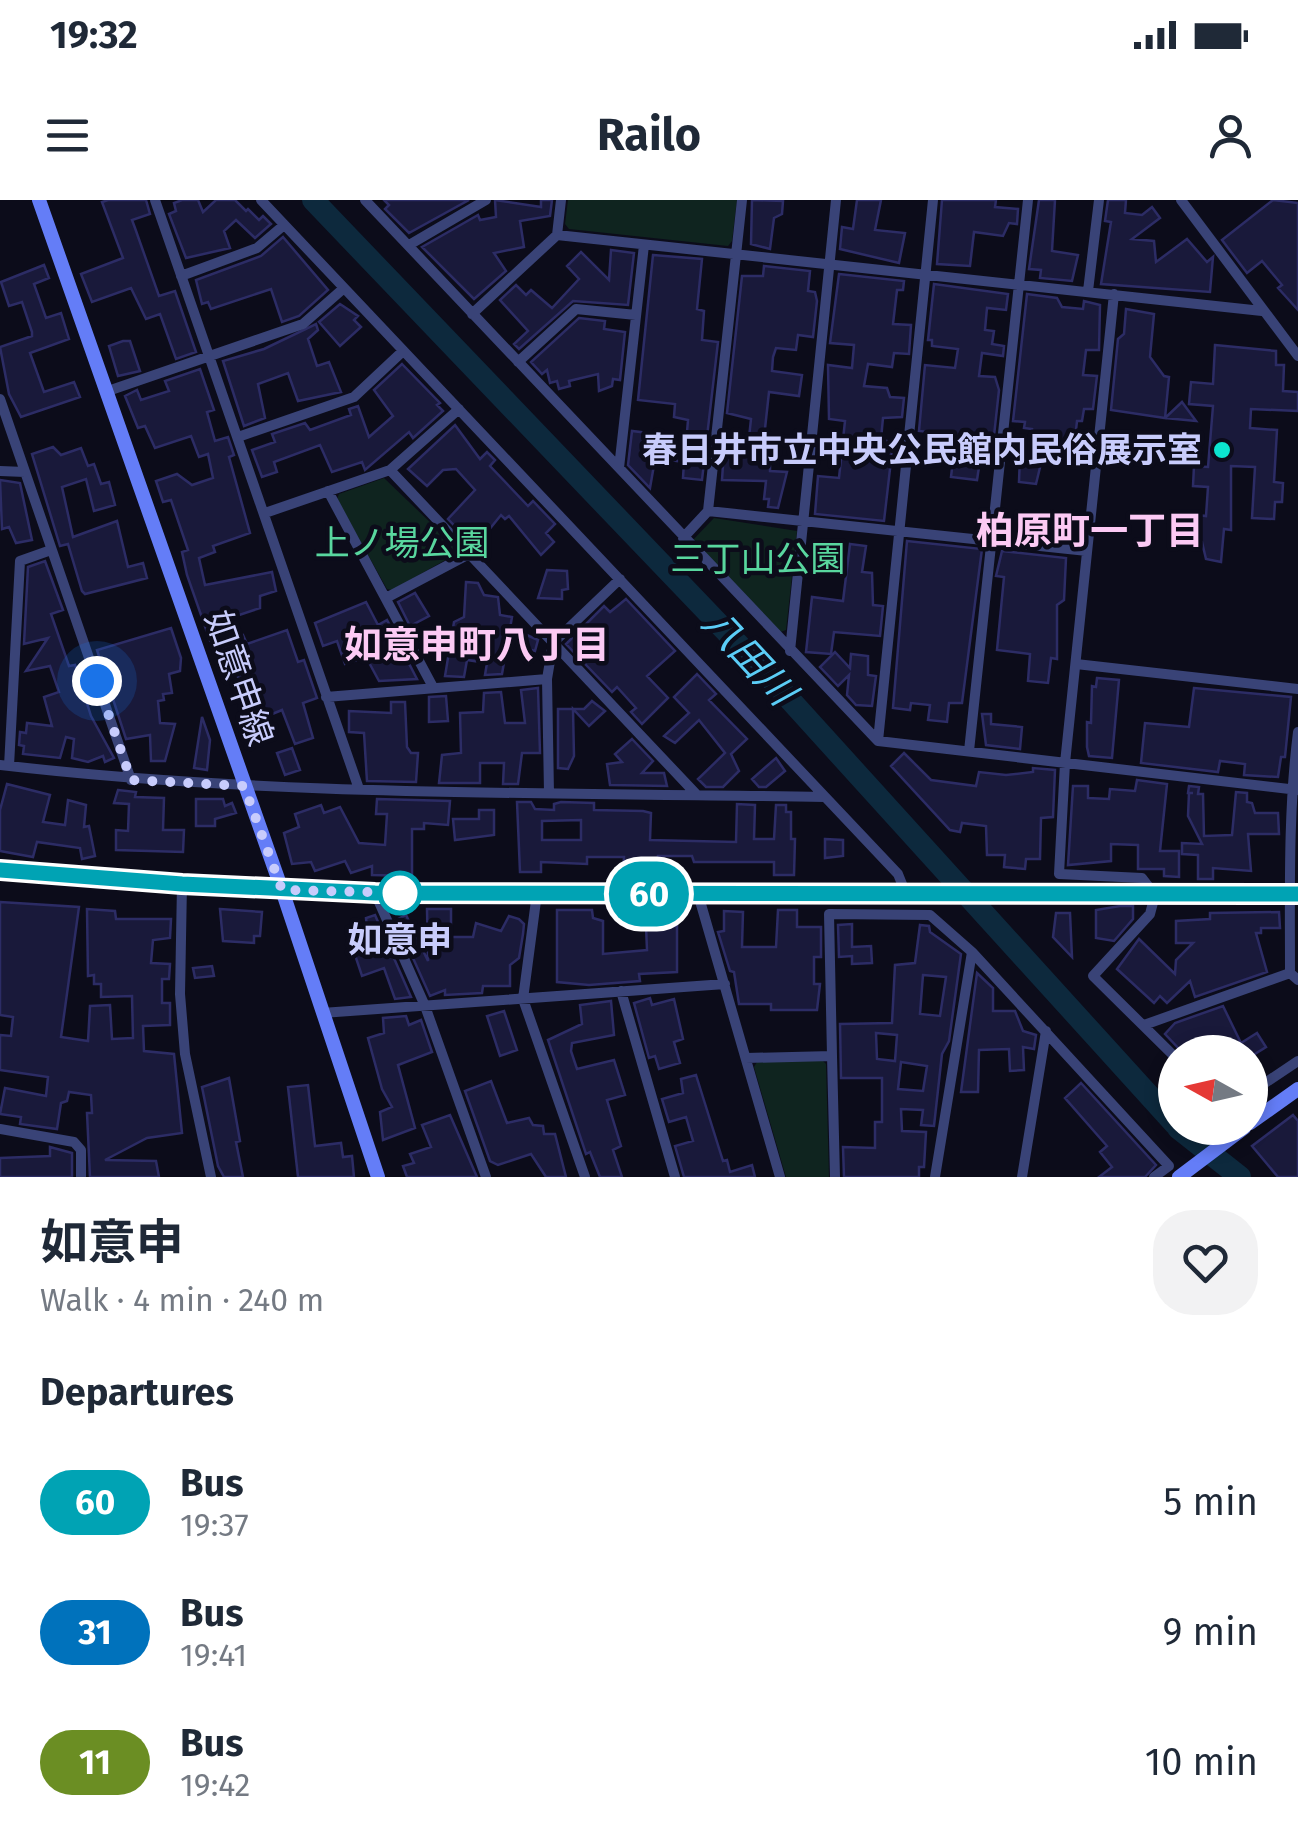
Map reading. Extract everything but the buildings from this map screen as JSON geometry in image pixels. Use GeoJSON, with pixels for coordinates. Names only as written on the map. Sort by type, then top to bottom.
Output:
{"type":"FeatureCollection","features":[{"type":"Feature","properties":{"kind":"main road","name":"如意申線"},"geometry":{"type":"LineString","coordinates":[[39,200],[282,890],[378,1177]]}},
{"type":"Feature","properties":{"kind":"main road"},"geometry":{"type":"LineString","coordinates":[[0,870],[375,893],[1294,893]]}},
{"type":"Feature","properties":{"kind":"main road"},"geometry":{"type":"LineString","coordinates":[[1268,1111],[1298,1089]]}},
{"type":"Feature","properties":{"kind":"main road"},"geometry":{"type":"LineString","coordinates":[[1186,1175],[1222,1145]]}},
{"type":"Feature","properties":{"kind":"street"},"geometry":{"type":"LineString","coordinates":[[155,200],[359,789]]}},
{"type":"Feature","properties":{"kind":"street"},"geometry":{"type":"LineString","coordinates":[[261,200],[898,874],[906,894]]}},
{"type":"Feature","properties":{"kind":"street"},"geometry":{"type":"LineString","coordinates":[[365,200],[878,741],[1294,790]]}},
{"type":"Feature","properties":{"kind":"street"},"geometry":{"type":"LineString","coordinates":[[409,246],[486,200]]}},
{"type":"Feature","properties":{"kind":"street"},"geometry":{"type":"LineString","coordinates":[[472,314],[557,235],[561,200]]}},
{"type":"Feature","properties":{"kind":"street"},"geometry":{"type":"LineString","coordinates":[[683,538],[708,511],[742,200]]}},
{"type":"Feature","properties":{"kind":"street"},"geometry":{"type":"LineString","coordinates":[[790,651],[836,200]]}},
{"type":"Feature","properties":{"kind":"street"},"geometry":{"type":"LineString","coordinates":[[878,741],[933,200]]}},
{"type":"Feature","properties":{"kind":"street"},"geometry":{"type":"LineString","coordinates":[[969,750],[1028,200]]}},
{"type":"Feature","properties":{"kind":"street"},"geometry":{"type":"LineString","coordinates":[[1088,291],[1099,200]]}},
{"type":"Feature","properties":{"kind":"street"},"geometry":{"type":"LineString","coordinates":[[1181,200],[1298,356]]}},
{"type":"Feature","properties":{"kind":"street"},"geometry":{"type":"LineString","coordinates":[[181,276],[257,248],[284,224]]}},
{"type":"Feature","properties":{"kind":"street"},"geometry":{"type":"LineString","coordinates":[[557,235],[1262,311]]}},
{"type":"Feature","properties":{"kind":"street"},"geometry":{"type":"LineString","coordinates":[[619,468],[644,245]]}},
{"type":"Feature","properties":{"kind":"street"},"geometry":{"type":"LineString","coordinates":[[108,391],[303,324],[344,288]]}},
{"type":"Feature","properties":{"kind":"street"},"geometry":{"type":"LineString","coordinates":[[1114,294],[1065,762],[1059,874],[1142,878],[1155,894],[1150,914],[1093,976],[1158,1040]]}},
{"type":"Feature","properties":{"kind":"street"},"geometry":{"type":"LineString","coordinates":[[518,362],[576,309],[636,316]]}},
{"type":"Feature","properties":{"kind":"street"},"geometry":{"type":"LineString","coordinates":[[238,437],[354,396],[403,352]]}},
{"type":"Feature","properties":{"kind":"street"},"geometry":{"type":"LineString","coordinates":[[0,399],[131,780]]}},
{"type":"Feature","properties":{"kind":"street"},"geometry":{"type":"LineString","coordinates":[[264,513],[390,470],[459,409]]}},
{"type":"Feature","properties":{"kind":"street"},"geometry":{"type":"LineString","coordinates":[[390,470],[697,794]]}},
{"type":"Feature","properties":{"kind":"street"},"geometry":{"type":"LineString","coordinates":[[0,471],[25,472]]}},
{"type":"Feature","properties":{"kind":"street"},"geometry":{"type":"LineString","coordinates":[[328,491],[433,687]]}},
{"type":"Feature","properties":{"kind":"street"},"geometry":{"type":"LineString","coordinates":[[708,511],[1087,551]]}},
{"type":"Feature","properties":{"kind":"street"},"geometry":{"type":"LineString","coordinates":[[51,550],[20,561],[4,765],[131,780],[244,786],[825,797]]}},
{"type":"Feature","properties":{"kind":"street"},"geometry":{"type":"LineString","coordinates":[[386,598],[469,554]]}},
{"type":"Feature","properties":{"kind":"street"},"geometry":{"type":"LineString","coordinates":[[549,793],[547,679],[553,644],[620,580]]}},
{"type":"Feature","properties":{"kind":"street"},"geometry":{"type":"LineString","coordinates":[[1076,664],[1298,689]]}},
{"type":"Feature","properties":{"kind":"street"},"geometry":{"type":"LineString","coordinates":[[326,697],[547,679]]}},
{"type":"Feature","properties":{"kind":"street"},"geometry":{"type":"LineString","coordinates":[[1144,1026],[1294,976],[1294,790],[1298,732]]}},
{"type":"Feature","properties":{"kind":"street"},"geometry":{"type":"LineString","coordinates":[[182,884],[184,1039],[211,1177]]}},
{"type":"Feature","properties":{"kind":"street"},"geometry":{"type":"LineString","coordinates":[[536,892],[523,999],[585,1177]]}},
{"type":"Feature","properties":{"kind":"street"},"geometry":{"type":"LineString","coordinates":[[375,893],[425,1006],[486,1177]]}},
{"type":"Feature","properties":{"kind":"street"},"geometry":{"type":"LineString","coordinates":[[698,894],[780,1177]]}},
{"type":"Feature","properties":{"kind":"street"},"geometry":{"type":"LineString","coordinates":[[835,1177],[829,914],[930,914],[972,952],[1169,1166],[1154,1177]]}},
{"type":"Feature","properties":{"kind":"street"},"geometry":{"type":"LineString","coordinates":[[935,1177],[972,952]]}},
{"type":"Feature","properties":{"kind":"street"},"geometry":{"type":"LineString","coordinates":[[322,1014],[725,984]]}},
{"type":"Feature","properties":{"kind":"street"},"geometry":{"type":"LineString","coordinates":[[621,991],[676,1177]]}},
{"type":"Feature","properties":{"kind":"street"},"geometry":{"type":"LineString","coordinates":[[1022,1177],[1046,1031]]}},
{"type":"Feature","properties":{"kind":"street"},"geometry":{"type":"LineString","coordinates":[[746,1058],[832,1056]]}},
{"type":"Feature","properties":{"kind":"street"},"geometry":{"type":"LineString","coordinates":[[1268,1081],[1298,1062]]}},
{"type":"Feature","properties":{"kind":"street"},"geometry":{"type":"LineString","coordinates":[[0,1129],[74,1142],[80,1150],[80,1177]]}},
{"type":"Feature","properties":{"kind":"green space"},"geometry":{"type":"Polygon","coordinates":[[[568,200],[737,200],[732,241],[728,246],[569,229],[565,224],[568,200]]]}},
{"type":"Feature","properties":{"kind":"green space","name":"上ノ場公園"},"geometry":{"type":"Polygon","coordinates":[[[384,478],[457,548],[456,554],[392,590],[387,589],[337,499],[339,494],[384,478]]]}},
{"type":"Feature","properties":{"kind":"green space","name":"三丁山公園"},"geometry":{"type":"Polygon","coordinates":[[[714,518],[797,531],[786,630],[778,633],[692,541],[714,518]]]}},
{"type":"Feature","properties":{"kind":"green space"},"geometry":{"type":"Polygon","coordinates":[[[822,1060],[826,1064],[829,1177],[786,1177],[754,1067],[757,1062],[822,1060]]]}},
{"type":"Feature","properties":{"kind":"waterway","name":"八田川"},"geometry":{"type":"LineString","coordinates":[[313,200],[762,669],[1158,1105]]}},
{"type":"Feature","properties":{"kind":"waterway","name":"八田川"},"geometry":{"type":"LineString","coordinates":[[1200,1145],[1240,1177]]}},
{"type":"Feature","properties":{"kind":"bus line","name":"60"},"geometry":{"type":"LineString","coordinates":[[0,870],[375,893],[1298,894]]}},
{"type":"Feature","properties":{"kind":"place","name":"春日井市立中央公民館内民俗展示室"},"geometry":{"type":"Point","coordinates":[1222,450]}},
{"type":"Feature","properties":{"kind":"place","name":"如意申"},"geometry":{"type":"Point","coordinates":[400,893]}},
{"type":"Feature","properties":{"kind":"district","name":"柏原町一丁目"},"geometry":{"type":"Point","coordinates":[1090,531]}},
{"type":"Feature","properties":{"kind":"district","name":"如意申町八丁目"},"geometry":{"type":"Point","coordinates":[477,645]}},
{"type":"Feature","properties":{"kind":"route"},"geometry":{"type":"LineString","coordinates":[[97,681],[131,780],[244,786],[282,890],[407,893],[400,893]]}}]}
